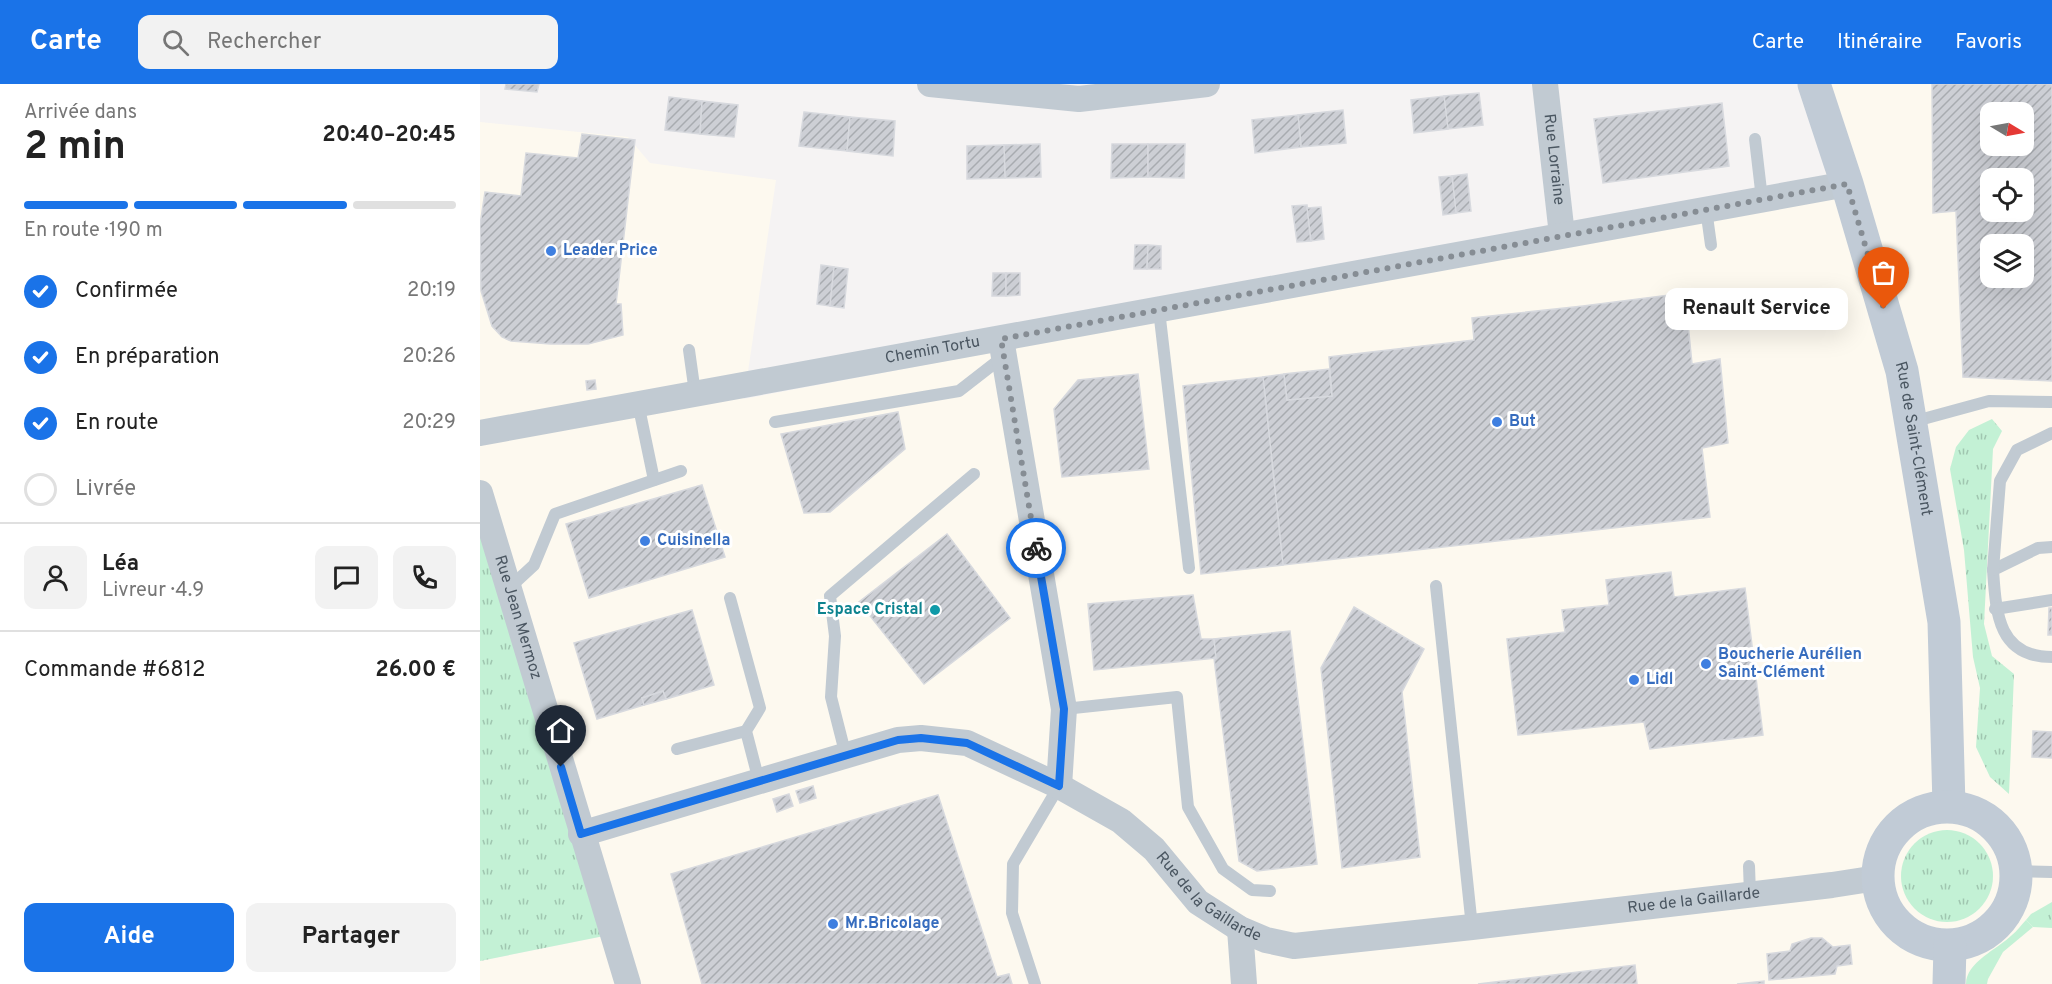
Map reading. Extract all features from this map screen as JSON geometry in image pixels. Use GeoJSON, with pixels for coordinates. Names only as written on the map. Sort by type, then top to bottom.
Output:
{"type":"FeatureCollection","features":[{"type":"Feature","properties":{"kind":"street"},"geometry":{"type":"LineString","coordinates":[[930,84],[1078,92],[1207,84]]}},
{"type":"Feature","properties":{"kind":"street","name":"Rue Lorraine"},"geometry":{"type":"LineString","coordinates":[[1545,84],[1562,235]]}},
{"type":"Feature","properties":{"kind":"street","name":"Rue de Saint-Clément"},"geometry":{"type":"LineString","coordinates":[[1817,85],[1902,371],[1944,622],[1949,806]]}},
{"type":"Feature","properties":{"kind":"street","name":"Chemin Tortu"},"geometry":{"type":"LineString","coordinates":[[480,433],[695,393],[1003,347],[1159,310],[1847,184]]}},
{"type":"Feature","properties":{"kind":"street"},"geometry":{"type":"LineString","coordinates":[[1003,347],[1064,709],[1059,786]]}},
{"type":"Feature","properties":{"kind":"street","name":"Rue Jean Mermoz"},"geometry":{"type":"LineString","coordinates":[[480,493],[628,984]]}},
{"type":"Feature","properties":{"kind":"street","name":"Rue de la Gaillarde"},"geometry":{"type":"LineString","coordinates":[[581,834],[898,740],[921,738],[967,743],[1059,786],[1121,821],[1154,849],[1198,902],[1240,929],[1266,940],[1294,946],[1877,878]]}},
{"type":"Feature","properties":{"kind":"street"},"geometry":{"type":"LineString","coordinates":[[1949,806],[1969,810],[1988,819],[2002,833],[2012,851],[2017,871],[2014,893],[2006,914],[1991,930],[1972,941],[1950,946],[1928,944],[1908,934],[1892,919],[1881,900],[1877,878],[1880,855],[1890,835],[1906,819],[1927,809],[1949,806]]}},
{"type":"Feature","properties":{"kind":"street"},"geometry":{"type":"LineString","coordinates":[[1240,929],[1244,984]]}},
{"type":"Feature","properties":{"kind":"street"},"geometry":{"type":"LineString","coordinates":[[1949,984],[1950,946]]}},
{"type":"Feature","properties":{"kind":"lane"},"geometry":{"type":"LineString","coordinates":[[1755,139],[1762,199]]}},
{"type":"Feature","properties":{"kind":"lane"},"geometry":{"type":"LineString","coordinates":[[1706,209],[1711,245]]}},
{"type":"Feature","properties":{"kind":"lane"},"geometry":{"type":"LineString","coordinates":[[1159,310],[1188,568]]}},
{"type":"Feature","properties":{"kind":"lane"},"geometry":{"type":"LineString","coordinates":[[776,422],[958,391],[1003,347]]}},
{"type":"Feature","properties":{"kind":"lane"},"geometry":{"type":"LineString","coordinates":[[689,350],[695,393]]}},
{"type":"Feature","properties":{"kind":"lane"},"geometry":{"type":"LineString","coordinates":[[1911,423],[1989,401],[2052,402]]}},
{"type":"Feature","properties":{"kind":"lane"},"geometry":{"type":"LineString","coordinates":[[638,403],[654,480]]}},
{"type":"Feature","properties":{"kind":"lane"},"geometry":{"type":"LineString","coordinates":[[2052,433],[2017,450],[2000,481],[1993,570],[1995,609],[2005,635],[2019,650],[2043,657],[2052,657]]}},
{"type":"Feature","properties":{"kind":"lane"},"geometry":{"type":"LineString","coordinates":[[508,589],[534,565],[555,514],[681,471]]}},
{"type":"Feature","properties":{"kind":"lane"},"geometry":{"type":"LineString","coordinates":[[846,756],[831,697],[835,636],[830,596],[974,474]]}},
{"type":"Feature","properties":{"kind":"lane"},"geometry":{"type":"LineString","coordinates":[[1993,570],[2038,548],[2052,547]]}},
{"type":"Feature","properties":{"kind":"lane"},"geometry":{"type":"LineString","coordinates":[[1436,586],[1472,927]]}},
{"type":"Feature","properties":{"kind":"lane"},"geometry":{"type":"LineString","coordinates":[[677,749],[746,731],[760,708],[730,598]]}},
{"type":"Feature","properties":{"kind":"lane"},"geometry":{"type":"LineString","coordinates":[[1995,609],[2052,600]]}},
{"type":"Feature","properties":{"kind":"lane"},"geometry":{"type":"LineString","coordinates":[[1064,709],[1177,697],[1188,807],[1223,869],[1252,890],[1270,891]]}},
{"type":"Feature","properties":{"kind":"lane"},"geometry":{"type":"LineString","coordinates":[[746,731],[759,781]]}},
{"type":"Feature","properties":{"kind":"lane"},"geometry":{"type":"LineString","coordinates":[[1035,984],[1012,913],[1013,864],[1059,786]]}},
{"type":"Feature","properties":{"kind":"lane"},"geometry":{"type":"LineString","coordinates":[[1749,866],[1750,894]]}},
{"type":"Feature","properties":{"kind":"lane"},"geometry":{"type":"LineString","coordinates":[[2017,871],[2052,872]]}},
{"type":"Feature","properties":{"kind":"shaded area"},"geometry":{"type":"Polygon","coordinates":[[[1812,84],[2052,84],[2052,984],[480,984],[480,961],[609,935],[480,512],[480,122],[628,137],[650,163],[776,180],[744,399],[1829,195],[1812,84]]]}},
{"type":"Feature","properties":{"kind":"green space"},"geometry":{"type":"Polygon","coordinates":[[[1992,419],[2002,431],[1993,449],[1984,624],[1992,656],[2014,674],[2009,794],[1990,777],[1976,747],[1980,688],[1973,657],[1964,550],[1950,469],[1956,447],[1969,430],[1992,419]]]}},
{"type":"Feature","properties":{"kind":"green space"},"geometry":{"type":"Polygon","coordinates":[[[480,512],[609,935],[480,961],[480,512]]]}},
{"type":"Feature","properties":{"kind":"green space"},"geometry":{"type":"Polygon","coordinates":[[[1947,830],[1965,833],[1980,843],[1990,858],[1993,876],[1990,894],[1980,909],[1965,919],[1947,922],[1929,919],[1914,909],[1904,894],[1901,876],[1904,858],[1914,843],[1929,833],[1947,830]]]}},
{"type":"Feature","properties":{"kind":"green space"},"geometry":{"type":"Polygon","coordinates":[[[2052,902],[2052,928],[2033,927],[2026,920],[2031,914],[2052,902]]]}},
{"type":"Feature","properties":{"kind":"green space"},"geometry":{"type":"Polygon","coordinates":[[[2026,920],[2033,927],[2003,952],[1987,984],[1966,984],[1971,969],[2016,932],[2026,920]]]}},
{"type":"Feature","properties":{"kind":"building"},"geometry":{"type":"Polygon","coordinates":[[[506,84],[539,84],[537,92],[505,89],[506,84]]]}},
{"type":"Feature","properties":{"kind":"building"},"geometry":{"type":"Polygon","coordinates":[[[1932,84],[2052,84],[2052,381],[1963,377],[1956,211],[1933,213],[1932,84]]]}},
{"type":"Feature","properties":{"kind":"building"},"geometry":{"type":"Polygon","coordinates":[[[1479,93],[1483,125],[1448,129],[1444,96],[1479,93]]]}},
{"type":"Feature","properties":{"kind":"building"},"geometry":{"type":"Polygon","coordinates":[[[1444,96],[1448,129],[1414,133],[1411,100],[1444,96]]]}},
{"type":"Feature","properties":{"kind":"building"},"geometry":{"type":"Polygon","coordinates":[[[669,97],[702,101],[700,134],[665,130],[669,97]]]}},
{"type":"Feature","properties":{"kind":"building"},"geometry":{"type":"Polygon","coordinates":[[[702,101],[738,105],[734,137],[700,134],[702,101]]]}},
{"type":"Feature","properties":{"kind":"building"},"geometry":{"type":"Polygon","coordinates":[[[1722,103],[1729,166],[1603,183],[1594,119],[1722,103]]]}},
{"type":"Feature","properties":{"kind":"building"},"geometry":{"type":"Polygon","coordinates":[[[1343,110],[1346,143],[1301,147],[1298,115],[1343,110]]]}},
{"type":"Feature","properties":{"kind":"building"},"geometry":{"type":"Polygon","coordinates":[[[804,112],[850,117],[847,151],[799,146],[804,112]]]}},
{"type":"Feature","properties":{"kind":"building"},"geometry":{"type":"Polygon","coordinates":[[[1298,115],[1301,147],[1255,153],[1252,120],[1298,115]]]}},
{"type":"Feature","properties":{"kind":"building"},"geometry":{"type":"Polygon","coordinates":[[[850,117],[895,121],[893,156],[847,151],[850,117]]]}},
{"type":"Feature","properties":{"kind":"building","name":"Leader Price"},"geometry":{"type":"Polygon","coordinates":[[[582,134],[635,140],[616,304],[621,304],[623,335],[588,344],[511,341],[502,337],[492,326],[481,291],[480,225],[485,192],[521,196],[526,153],[578,158],[582,134]]]}},
{"type":"Feature","properties":{"kind":"building"},"geometry":{"type":"Polygon","coordinates":[[[1040,144],[1041,177],[1005,178],[1004,145],[1040,144]]]}},
{"type":"Feature","properties":{"kind":"building"},"geometry":{"type":"Polygon","coordinates":[[[1112,144],[1148,144],[1148,177],[1111,178],[1112,144]]]}},
{"type":"Feature","properties":{"kind":"building"},"geometry":{"type":"Polygon","coordinates":[[[1148,144],[1185,144],[1184,178],[1148,177],[1148,144]]]}},
{"type":"Feature","properties":{"kind":"building"},"geometry":{"type":"Polygon","coordinates":[[[1004,145],[1005,178],[967,179],[967,146],[1004,145]]]}},
{"type":"Feature","properties":{"kind":"building"},"geometry":{"type":"Polygon","coordinates":[[[1467,174],[1471,211],[1456,213],[1452,176],[1467,174]]]}},
{"type":"Feature","properties":{"kind":"building"},"geometry":{"type":"Polygon","coordinates":[[[1452,176],[1456,213],[1443,215],[1439,177],[1452,176]]]}},
{"type":"Feature","properties":{"kind":"building"},"geometry":{"type":"Polygon","coordinates":[[[1307,205],[1311,241],[1297,242],[1292,206],[1307,205]]]}},
{"type":"Feature","properties":{"kind":"building"},"geometry":{"type":"Polygon","coordinates":[[[1321,207],[1324,239],[1311,241],[1307,208],[1321,207]]]}},
{"type":"Feature","properties":{"kind":"building"},"geometry":{"type":"Polygon","coordinates":[[[1135,245],[1148,245],[1147,269],[1134,269],[1135,245]]]}},
{"type":"Feature","properties":{"kind":"building"},"geometry":{"type":"Polygon","coordinates":[[[1148,245],[1161,246],[1161,269],[1147,269],[1148,245]]]}},
{"type":"Feature","properties":{"kind":"building"},"geometry":{"type":"Polygon","coordinates":[[[821,265],[834,267],[830,306],[817,304],[821,265]]]}},
{"type":"Feature","properties":{"kind":"building"},"geometry":{"type":"Polygon","coordinates":[[[834,267],[848,269],[844,308],[830,306],[834,267]]]}},
{"type":"Feature","properties":{"kind":"building"},"geometry":{"type":"Polygon","coordinates":[[[993,273],[1006,273],[1006,296],[992,296],[993,273]]]}},
{"type":"Feature","properties":{"kind":"building"},"geometry":{"type":"Polygon","coordinates":[[[1006,273],[1020,273],[1020,295],[1006,296],[1006,273]]]}},
{"type":"Feature","properties":{"kind":"building","name":"But"},"geometry":{"type":"Polygon","coordinates":[[[1685,293],[1692,364],[1720,359],[1728,443],[1702,448],[1710,517],[1283,565],[1263,377],[1284,374],[1287,400],[1332,396],[1329,357],[1474,340],[1472,318],[1685,293]]]}},
{"type":"Feature","properties":{"kind":"building"},"geometry":{"type":"Polygon","coordinates":[[[1329,369],[1332,396],[1287,400],[1284,374],[1329,369]]]}},
{"type":"Feature","properties":{"kind":"building"},"geometry":{"type":"Polygon","coordinates":[[[1138,374],[1149,469],[1062,477],[1054,409],[1078,380],[1138,374]]]}},
{"type":"Feature","properties":{"kind":"building"},"geometry":{"type":"Polygon","coordinates":[[[1263,377],[1283,565],[1201,574],[1183,386],[1263,377]]]}},
{"type":"Feature","properties":{"kind":"building"},"geometry":{"type":"Polygon","coordinates":[[[595,380],[596,389],[587,390],[586,381],[595,380]]]}},
{"type":"Feature","properties":{"kind":"building"},"geometry":{"type":"Polygon","coordinates":[[[898,412],[905,449],[830,512],[804,513],[781,434],[898,412]]]}},
{"type":"Feature","properties":{"kind":"building","name":"Cuisinella"},"geometry":{"type":"Polygon","coordinates":[[[702,485],[725,557],[589,598],[566,524],[702,485]]]}},
{"type":"Feature","properties":{"kind":"building","name":"Espace Cristal"},"geometry":{"type":"Polygon","coordinates":[[[947,534],[1010,618],[924,684],[859,602],[947,534]]]}},
{"type":"Feature","properties":{"kind":"building","name":"Lidl"},"geometry":{"type":"Polygon","coordinates":[[[1671,572],[1674,597],[1745,588],[1763,735],[1650,749],[1644,722],[1518,735],[1507,639],[1565,632],[1562,610],[1609,605],[1606,580],[1671,572]]]}},
{"type":"Feature","properties":{"kind":"building"},"geometry":{"type":"Polygon","coordinates":[[[1193,595],[1201,639],[1214,639],[1216,658],[1094,670],[1088,604],[1193,595]]]}},
{"type":"Feature","properties":{"kind":"building"},"geometry":{"type":"Polygon","coordinates":[[[1354,607],[1424,649],[1402,692],[1420,857],[1342,868],[1321,668],[1354,607]]]}},
{"type":"Feature","properties":{"kind":"building"},"geometry":{"type":"Polygon","coordinates":[[[2049,608],[2052,608],[2052,635],[2048,635],[2049,608]]]}},
{"type":"Feature","properties":{"kind":"building"},"geometry":{"type":"Polygon","coordinates":[[[692,610],[714,685],[666,699],[663,691],[642,698],[644,705],[597,719],[574,643],[692,610]]]}},
{"type":"Feature","properties":{"kind":"building"},"geometry":{"type":"Polygon","coordinates":[[[1290,631],[1317,864],[1257,871],[1239,861],[1214,658],[1216,658],[1214,639],[1290,631]]]}},
{"type":"Feature","properties":{"kind":"building"},"geometry":{"type":"Polygon","coordinates":[[[663,691],[666,699],[644,705],[642,698],[663,691]]]}},
{"type":"Feature","properties":{"kind":"building"},"geometry":{"type":"Polygon","coordinates":[[[2033,731],[2052,732],[2052,758],[2032,757],[2033,731]]]}},
{"type":"Feature","properties":{"kind":"building"},"geometry":{"type":"Polygon","coordinates":[[[813,786],[816,798],[800,803],[796,791],[813,786]]]}},
{"type":"Feature","properties":{"kind":"building"},"geometry":{"type":"Polygon","coordinates":[[[789,794],[793,806],[777,812],[773,799],[789,794]]]}},
{"type":"Feature","properties":{"kind":"building","name":"Mr.Bricolage"},"geometry":{"type":"Polygon","coordinates":[[[938,795],[997,977],[1009,974],[1012,984],[702,984],[671,874],[938,795]]]}},
{"type":"Feature","properties":{"kind":"building"},"geometry":{"type":"Polygon","coordinates":[[[1811,938],[1822,938],[1833,947],[1850,945],[1852,964],[1837,966],[1835,974],[1769,980],[1767,954],[1790,951],[1792,944],[1811,938]]]}},
{"type":"Feature","properties":{"kind":"building"},"geometry":{"type":"Polygon","coordinates":[[[1635,965],[1637,984],[1478,984],[1545,976],[1635,965]]]}},
{"type":"Feature","properties":{"kind":"building"},"geometry":{"type":"Polygon","coordinates":[[[1764,981],[1764,984],[1737,984],[1764,981]]]}},
{"type":"Feature","properties":{"kind":"way so far"},"geometry":{"type":"LineString","coordinates":[[1036,548],[1001,339],[1847,184],[1884,309]]}},
{"type":"Feature","properties":{"kind":"place","name":"Leader Price"},"geometry":{"type":"Point","coordinates":[551,251]}},
{"type":"Feature","properties":{"kind":"place","name":"Renault Service"},"geometry":{"type":"Point","coordinates":[1884,309]}},
{"type":"Feature","properties":{"kind":"place","name":"But"},"geometry":{"type":"Point","coordinates":[1497,422]}},
{"type":"Feature","properties":{"kind":"place","name":"Cuisinella"},"geometry":{"type":"Point","coordinates":[645,541]}},
{"type":"Feature","properties":{"kind":"place","name":"Espace Cristal"},"geometry":{"type":"Point","coordinates":[935,610]}},
{"type":"Feature","properties":{"kind":"place","name":"Boucherie Aurélien Saint-Clément"},"geometry":{"type":"Point","coordinates":[1706,664]}},
{"type":"Feature","properties":{"kind":"place","name":"Lidl"},"geometry":{"type":"Point","coordinates":[1634,680]}},
{"type":"Feature","properties":{"kind":"place","name":"Mr.Bricolage"},"geometry":{"type":"Point","coordinates":[833,924]}},
{"type":"Feature","properties":{"kind":"route"},"geometry":{"type":"LineString","coordinates":[[561,767],[581,834],[898,740],[944,739],[967,743],[1059,786],[1064,709],[1036,548]]}}]}
